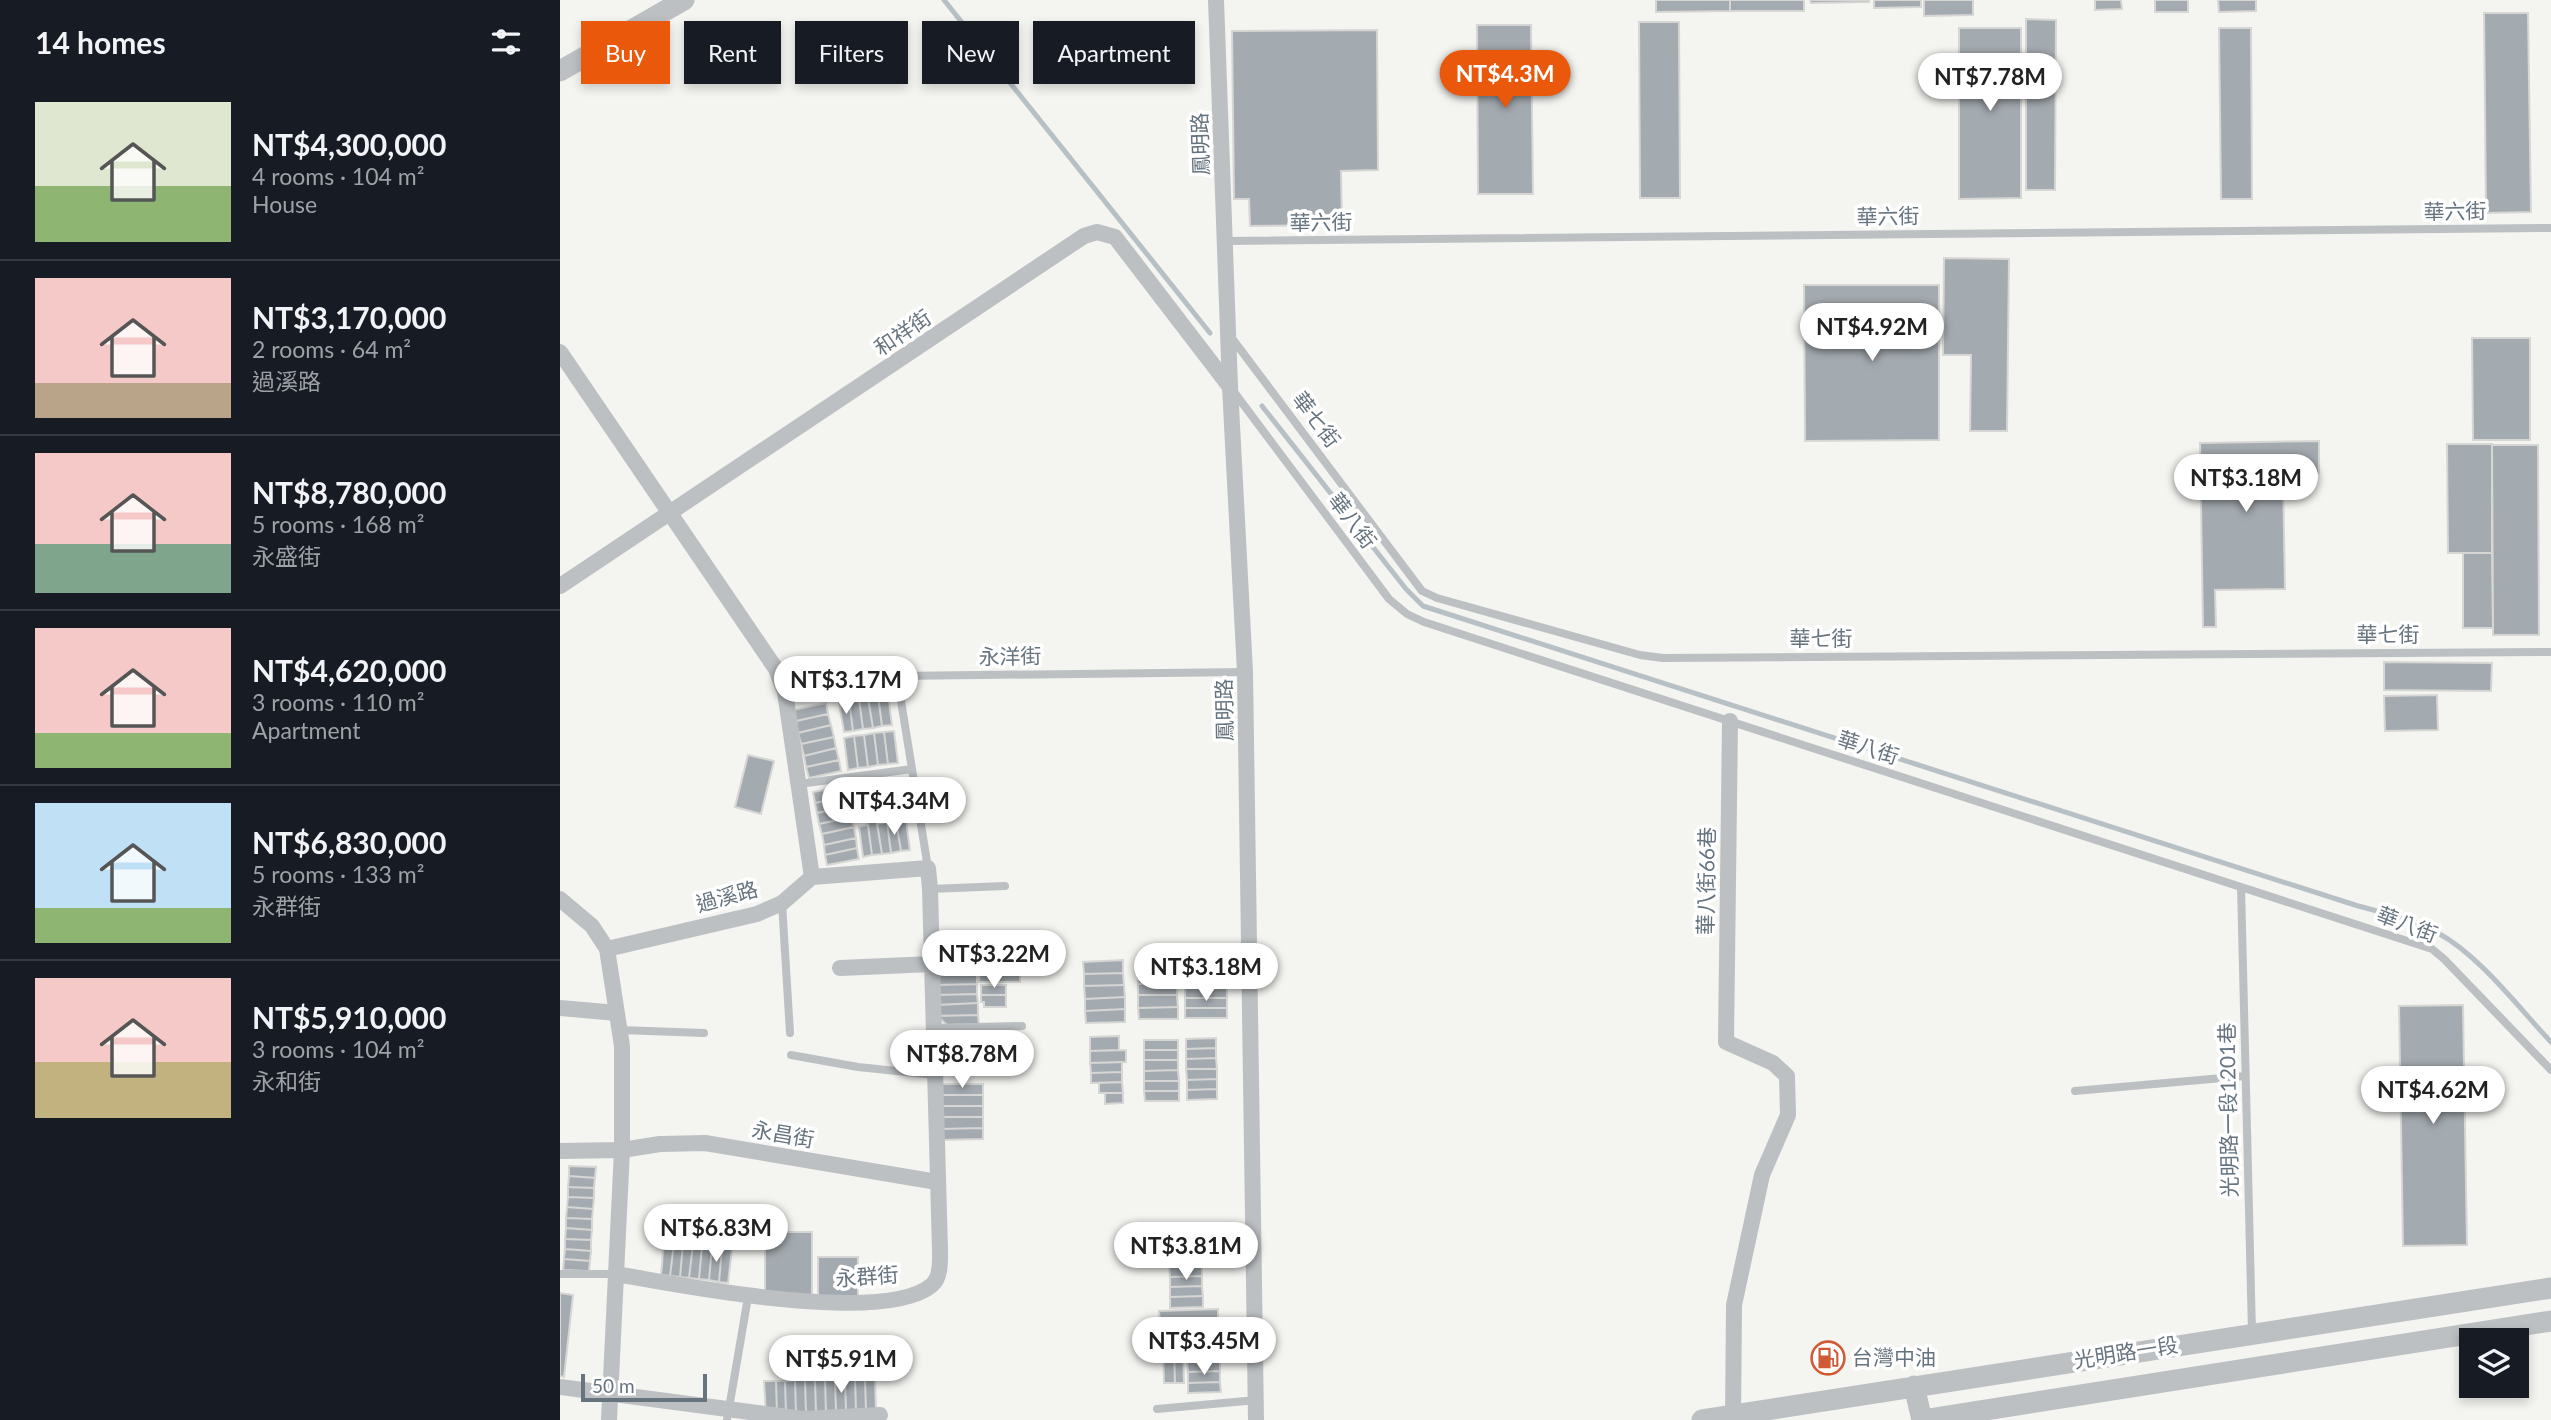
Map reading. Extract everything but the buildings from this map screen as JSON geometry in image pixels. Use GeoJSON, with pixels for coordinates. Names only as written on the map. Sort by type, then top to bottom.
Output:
{"type":"FeatureCollection","features":[{"type":"Feature","properties":{"kind":"street"},"geometry":{"type":"LineString","coordinates":[[560,71],[684,0]]}},
{"type":"Feature","properties":{"kind":"street","name":"鳳明路"},"geometry":{"type":"LineString","coordinates":[[1216,0],[1230,387],[1245,671],[1256,1420]]}},
{"type":"Feature","properties":{"kind":"street","name":"和祥街"},"geometry":{"type":"LineString","coordinates":[[560,586],[1084,236],[1097,232],[1115,237],[1230,387]]}},
{"type":"Feature","properties":{"kind":"street"},"geometry":{"type":"LineString","coordinates":[[560,352],[776,669],[785,692],[812,877],[928,868]]}},
{"type":"Feature","properties":{"kind":"street","name":"華八街66巷"},"geometry":{"type":"LineString","coordinates":[[1730,721],[1726,1042],[1773,1063],[1787,1076],[1788,1115],[1762,1175],[1734,1305],[1733,1418]]}},
{"type":"Feature","properties":{"kind":"street","name":"永群街"},"geometry":{"type":"LineString","coordinates":[[616,1274],[748,1297],[855,1303],[895,1300],[922,1292],[935,1284],[940,1268],[928,868]]}},
{"type":"Feature","properties":{"kind":"street","name":"過溪路"},"geometry":{"type":"LineString","coordinates":[[607,949],[757,914],[782,903],[812,877]]}},
{"type":"Feature","properties":{"kind":"street"},"geometry":{"type":"LineString","coordinates":[[560,899],[592,926],[607,949],[620,1030],[622,1150],[608,1420]]}},
{"type":"Feature","properties":{"kind":"street"},"geometry":{"type":"LineString","coordinates":[[840,968],[932,964]]}},
{"type":"Feature","properties":{"kind":"street"},"geometry":{"type":"LineString","coordinates":[[560,1008],[617,1013]]}},
{"type":"Feature","properties":{"kind":"street","name":"永昌街"},"geometry":{"type":"LineString","coordinates":[[560,1151],[622,1150],[660,1144],[705,1143],[937,1182]]}},
{"type":"Feature","properties":{"kind":"street","name":"光明路一段"},"geometry":{"type":"LineString","coordinates":[[1702,1420],[1733,1418],[2252,1333],[2551,1288]]}},
{"type":"Feature","properties":{"kind":"street","name":"光明路一段"},"geometry":{"type":"LineString","coordinates":[[1922,1420],[2551,1321]]}},
{"type":"Feature","properties":{"kind":"street"},"geometry":{"type":"LineString","coordinates":[[560,1387],[611,1392],[728,1414],[803,1419],[880,1415]]}},
{"type":"Feature","properties":{"kind":"street"},"geometry":{"type":"LineString","coordinates":[[1914,1387],[1922,1420]]}},
{"type":"Feature","properties":{"kind":"lane","name":"華六街"},"geometry":{"type":"LineString","coordinates":[[1226,241],[2551,228]]}},
{"type":"Feature","properties":{"kind":"lane","name":"華七街"},"geometry":{"type":"LineString","coordinates":[[1229,334],[1422,591],[1640,655],[1663,658],[2551,652]]}},
{"type":"Feature","properties":{"kind":"lane","name":"華八街"},"geometry":{"type":"LineString","coordinates":[[1230,387],[1389,599],[1407,614],[1424,622],[2432,949],[2551,1070]]}},
{"type":"Feature","properties":{"kind":"lane","name":"永洋街"},"geometry":{"type":"LineString","coordinates":[[776,669],[897,676],[1245,671]]}},
{"type":"Feature","properties":{"kind":"lane"},"geometry":{"type":"LineString","coordinates":[[897,676],[928,868]]}},
{"type":"Feature","properties":{"kind":"lane"},"geometry":{"type":"LineString","coordinates":[[799,784],[912,769]]}},
{"type":"Feature","properties":{"kind":"lane"},"geometry":{"type":"LineString","coordinates":[[930,889],[1005,886]]}},
{"type":"Feature","properties":{"kind":"lane","name":"光明路一段1201巷"},"geometry":{"type":"LineString","coordinates":[[2241,887],[2252,1333]]}},
{"type":"Feature","properties":{"kind":"lane"},"geometry":{"type":"LineString","coordinates":[[782,903],[790,1033]]}},
{"type":"Feature","properties":{"kind":"lane"},"geometry":{"type":"LineString","coordinates":[[934,1028],[1022,1026]]}},
{"type":"Feature","properties":{"kind":"lane"},"geometry":{"type":"LineString","coordinates":[[620,1030],[704,1033]]}},
{"type":"Feature","properties":{"kind":"lane"},"geometry":{"type":"LineString","coordinates":[[791,1055],[858,1067],[935,1075]]}},
{"type":"Feature","properties":{"kind":"lane"},"geometry":{"type":"LineString","coordinates":[[2075,1091],[2245,1076]]}},
{"type":"Feature","properties":{"kind":"lane"},"geometry":{"type":"LineString","coordinates":[[560,1274],[616,1274]]}},
{"type":"Feature","properties":{"kind":"lane"},"geometry":{"type":"LineString","coordinates":[[728,1414],[748,1297]]}},
{"type":"Feature","properties":{"kind":"lane"},"geometry":{"type":"LineString","coordinates":[[1157,1409],[1257,1400]]}},
{"type":"Feature","properties":{"kind":"waterway"},"geometry":{"type":"LineString","coordinates":[[944,0],[1210,333]]}},
{"type":"Feature","properties":{"kind":"waterway"},"geometry":{"type":"LineString","coordinates":[[1262,406],[1406,589],[1423,606],[2418,924],[2454,943],[2484,968],[2551,1042]]}},
{"type":"Feature","properties":{"kind":"place","name":"台灣中油"},"geometry":{"type":"Point","coordinates":[1828,1358]}}]}
